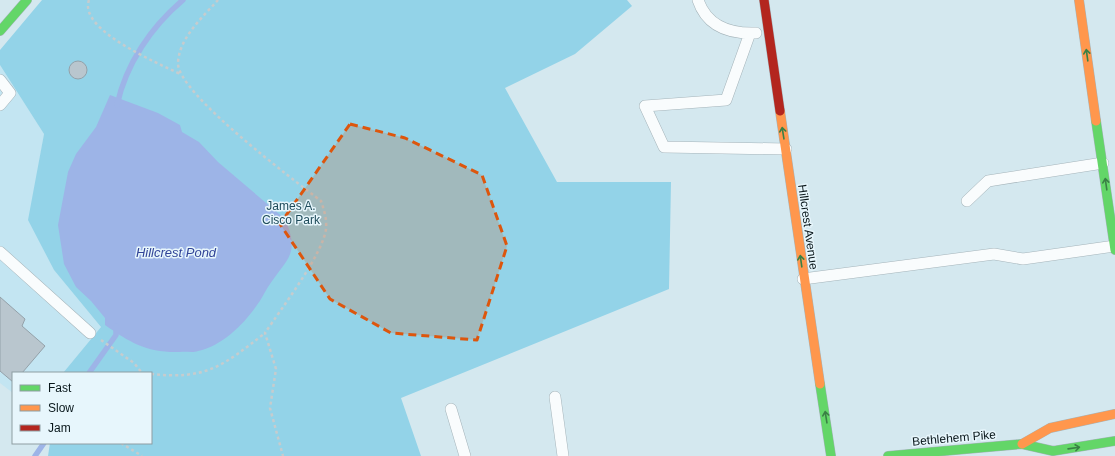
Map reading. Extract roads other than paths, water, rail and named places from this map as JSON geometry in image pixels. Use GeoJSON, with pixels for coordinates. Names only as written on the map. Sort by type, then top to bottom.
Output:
{"type":"FeatureCollection","features":[{"type":"Feature","properties":{"kind":"street"},"geometry":{"type":"LineString","coordinates":[[0,31],[27,0]]}},
{"type":"Feature","properties":{"kind":"street","name":"Hillcrest Avenue"},"geometry":{"type":"LineString","coordinates":[[764,0],[803,279],[831,456]]}},
{"type":"Feature","properties":{"kind":"street"},"geometry":{"type":"LineString","coordinates":[[1079,0],[1115,250]]}},
{"type":"Feature","properties":{"kind":"street","name":"Bethlehem Pike"},"geometry":{"type":"LineString","coordinates":[[1022,444],[1050,428],[1115,414]]}},
{"type":"Feature","properties":{"kind":"street","name":"Bethlehem Pike"},"geometry":{"type":"LineString","coordinates":[[888,456],[1022,444],[1054,450],[1115,441]]}},
{"type":"Feature","properties":{"kind":"lane"},"geometry":{"type":"LineString","coordinates":[[698,0],[709,19],[722,28],[738,34],[769,33]]}},
{"type":"Feature","properties":{"kind":"lane"},"geometry":{"type":"LineString","coordinates":[[750,33],[726,100],[645,106],[664,147],[786,149]]}},
{"type":"Feature","properties":{"kind":"lane"},"geometry":{"type":"LineString","coordinates":[[0,80],[10,93],[0,105]]}},
{"type":"Feature","properties":{"kind":"lane"},"geometry":{"type":"LineString","coordinates":[[967,201],[988,181],[1103,163]]}},
{"type":"Feature","properties":{"kind":"lane"},"geometry":{"type":"LineString","coordinates":[[803,279],[994,254],[1023,259],[1114,246]]}},
{"type":"Feature","properties":{"kind":"lane"},"geometry":{"type":"LineString","coordinates":[[0,252],[90,333]]}},
{"type":"Feature","properties":{"kind":"lane"},"geometry":{"type":"LineString","coordinates":[[554,397],[563,456]]}},
{"type":"Feature","properties":{"kind":"lane"},"geometry":{"type":"LineString","coordinates":[[451,409],[465,456]]}},
{"type":"Feature","properties":{"kind":"water","name":"Hillcrest Pond"},"geometry":{"type":"Polygon","coordinates":[[[110,95],[158,113],[180,125],[182,132],[199,142],[218,162],[285,219],[290,231],[292,241],[291,249],[286,263],[252,312],[232,333],[216,344],[207,348],[194,352],[168,352],[149,349],[131,342],[105,325],[105,318],[91,301],[76,287],[64,264],[58,225],[68,172],[76,154],[96,127],[110,95]]]}},
{"type":"Feature","properties":{"kind":"waterway"},"geometry":{"type":"LineString","coordinates":[[117,105],[127,75],[141,47],[160,22],[183,0]]}},
{"type":"Feature","properties":{"kind":"waterway"},"geometry":{"type":"LineString","coordinates":[[90,372],[116,335],[116,326]]}},
{"type":"Feature","properties":{"kind":"waterway"},"geometry":{"type":"LineString","coordinates":[[35,456],[43,444]]}},
{"type":"Feature","properties":{"kind":"park label","name":"James A. Cisco Park"},"geometry":{"type":"Point","coordinates":[291,213]}}]}
